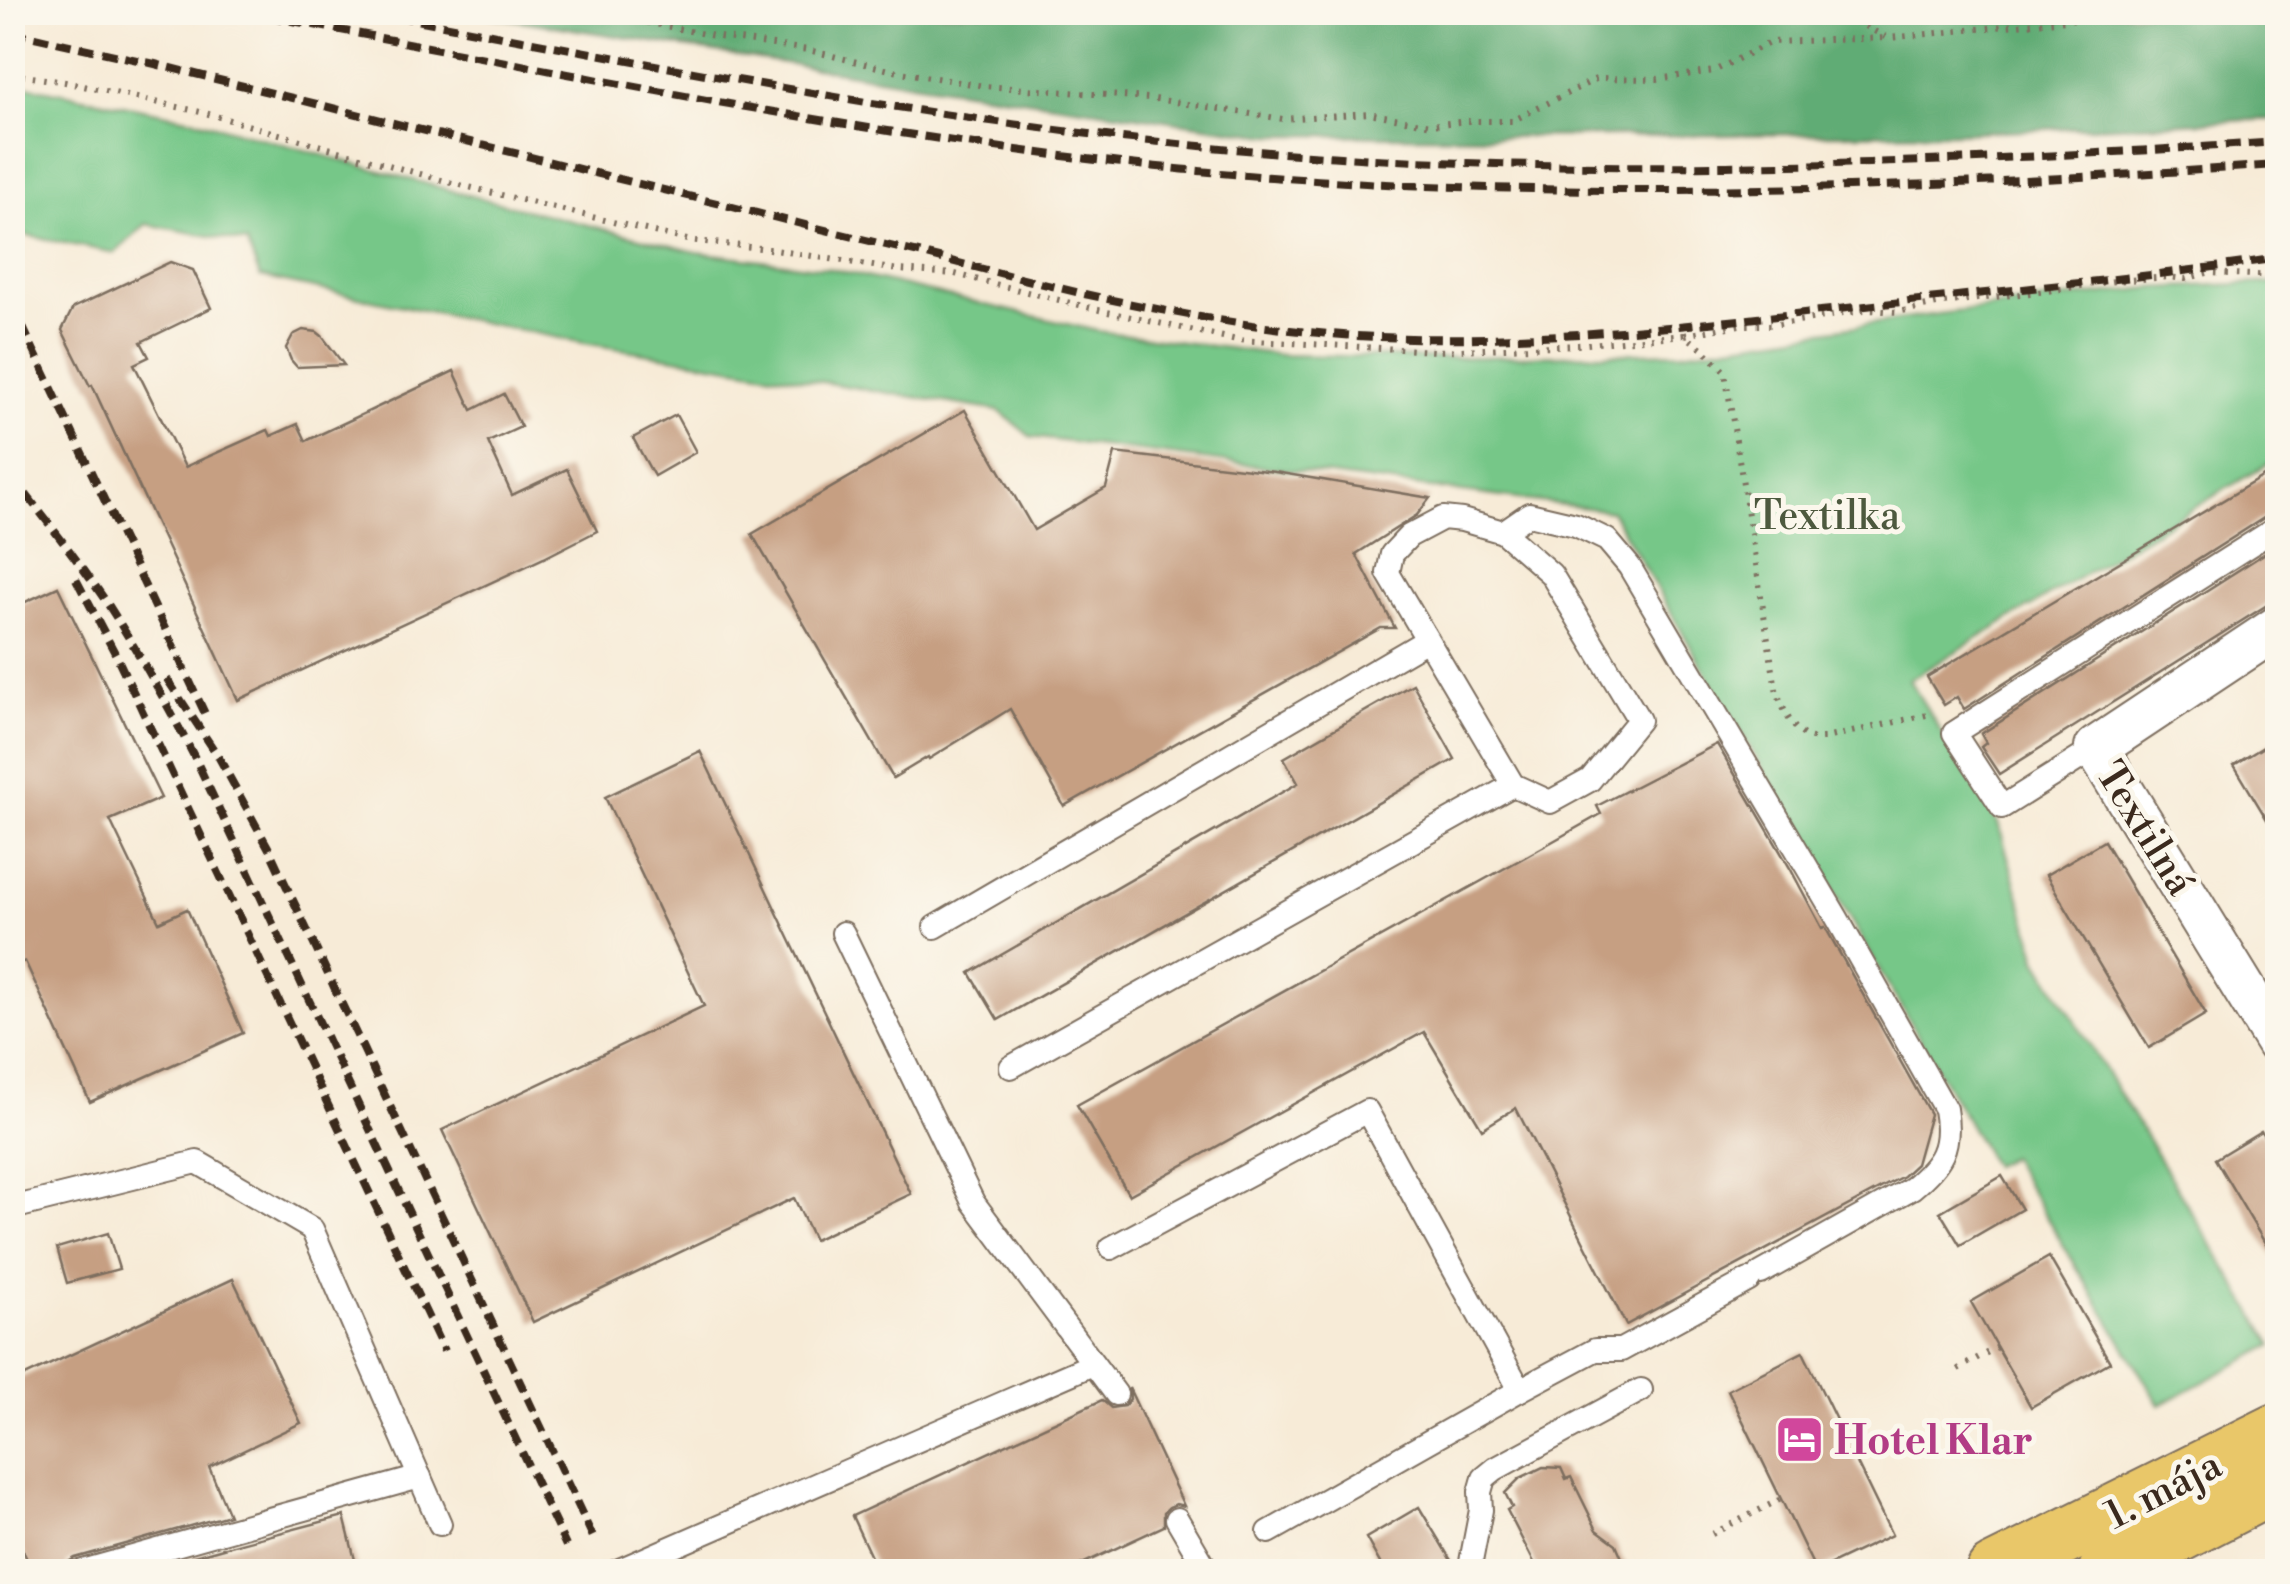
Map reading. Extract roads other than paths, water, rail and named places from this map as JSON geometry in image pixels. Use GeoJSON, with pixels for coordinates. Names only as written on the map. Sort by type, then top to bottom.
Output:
{"type":"FeatureCollection","features":[{"type":"Feature","properties":{"kind":"main road","name":"1. mája"},"geometry":{"type":"LineString","coordinates":[[2072,1559],[2278,1431]]}},
{"type":"Feature","properties":{"kind":"main road","name":"1. mája"},"geometry":{"type":"LineString","coordinates":[[1994,1572],[2072,1559],[2278,1483]]}},
{"type":"Feature","properties":{"kind":"street","name":"Textilná"},"geometry":{"type":"LineString","coordinates":[[2277,1040],[2096,748],[2278,627]]}},
{"type":"Feature","properties":{"kind":"lane"},"geometry":{"type":"LineString","coordinates":[[1269,1532],[1520,1390],[1595,1350],[1620,1350],[1912,1188],[1932,1172],[1945,1152],[1949,1129],[1945,1109],[1629,566],[1607,540],[1576,525],[1529,514],[1503,532]]}},
{"type":"Feature","properties":{"kind":"lane"},"geometry":{"type":"LineString","coordinates":[[1443,518],[1503,532],[1552,574],[1639,720],[1590,780],[1550,802],[1513,785],[1388,574],[1392,554],[1409,536],[1443,518]]}},
{"type":"Feature","properties":{"kind":"lane"},"geometry":{"type":"LineString","coordinates":[[2096,748],[2002,807],[1954,733],[2278,527]]}},
{"type":"Feature","properties":{"kind":"lane"},"geometry":{"type":"LineString","coordinates":[[935,927],[1427,640]]}},
{"type":"Feature","properties":{"kind":"lane"},"geometry":{"type":"LineString","coordinates":[[1011,1067],[1513,785]]}},
{"type":"Feature","properties":{"kind":"lane"},"geometry":{"type":"LineString","coordinates":[[843,933],[973,1202],[1116,1394]]}},
{"type":"Feature","properties":{"kind":"lane"},"geometry":{"type":"LineString","coordinates":[[1111,1248],[1367,1110],[1520,1390]]}},
{"type":"Feature","properties":{"kind":"lane"},"geometry":{"type":"LineString","coordinates":[[12,1208],[197,1162],[312,1229],[440,1524]]}},
{"type":"Feature","properties":{"kind":"lane"},"geometry":{"type":"LineString","coordinates":[[615,1572],[1094,1364]]}},
{"type":"Feature","properties":{"kind":"lane"},"geometry":{"type":"LineString","coordinates":[[1468,1572],[1482,1510],[1480,1492],[1484,1478],[1495,1468],[1641,1390]]}},
{"type":"Feature","properties":{"kind":"lane"},"geometry":{"type":"LineString","coordinates":[[80,1572],[420,1477]]}},
{"type":"Feature","properties":{"kind":"lane"},"geometry":{"type":"LineString","coordinates":[[1177,1519],[1208,1572]]}},
{"type":"Feature","properties":{"kind":"railway"},"geometry":{"type":"LineString","coordinates":[[245,12],[839,123],[1199,171],[1333,181],[1603,190],[1873,186],[2278,165]]}},
{"type":"Feature","properties":{"kind":"railway"},"geometry":{"type":"LineString","coordinates":[[374,12],[889,106],[1096,135],[1334,157],[1739,166],[2009,158],[2278,142]]}},
{"type":"Feature","properties":{"kind":"railway"},"geometry":{"type":"LineString","coordinates":[[12,32],[1080,293],[1287,330],[1425,338],[1562,335],[1766,317],[2278,258]]}},
{"type":"Feature","properties":{"kind":"railway"},"geometry":{"type":"LineString","coordinates":[[12,304],[208,720]]}},
{"type":"Feature","properties":{"kind":"railway"},"geometry":{"type":"LineString","coordinates":[[12,476],[109,606],[196,760],[566,1546]]}},
{"type":"Feature","properties":{"kind":"railway"},"geometry":{"type":"LineString","coordinates":[[76,579],[116,655],[444,1351]]}},
{"type":"Feature","properties":{"kind":"railway"},"geometry":{"type":"LineString","coordinates":[[167,679],[218,756],[268,847],[593,1537]]}},
{"type":"Feature","properties":{"kind":"place","name":"Hotel Klar"},"geometry":{"type":"Point","coordinates":[1799,1440]}},
{"type":"Feature","properties":{"kind":"park label","name":"Textilka"},"geometry":{"type":"Point","coordinates":[1827,515]}}]}
